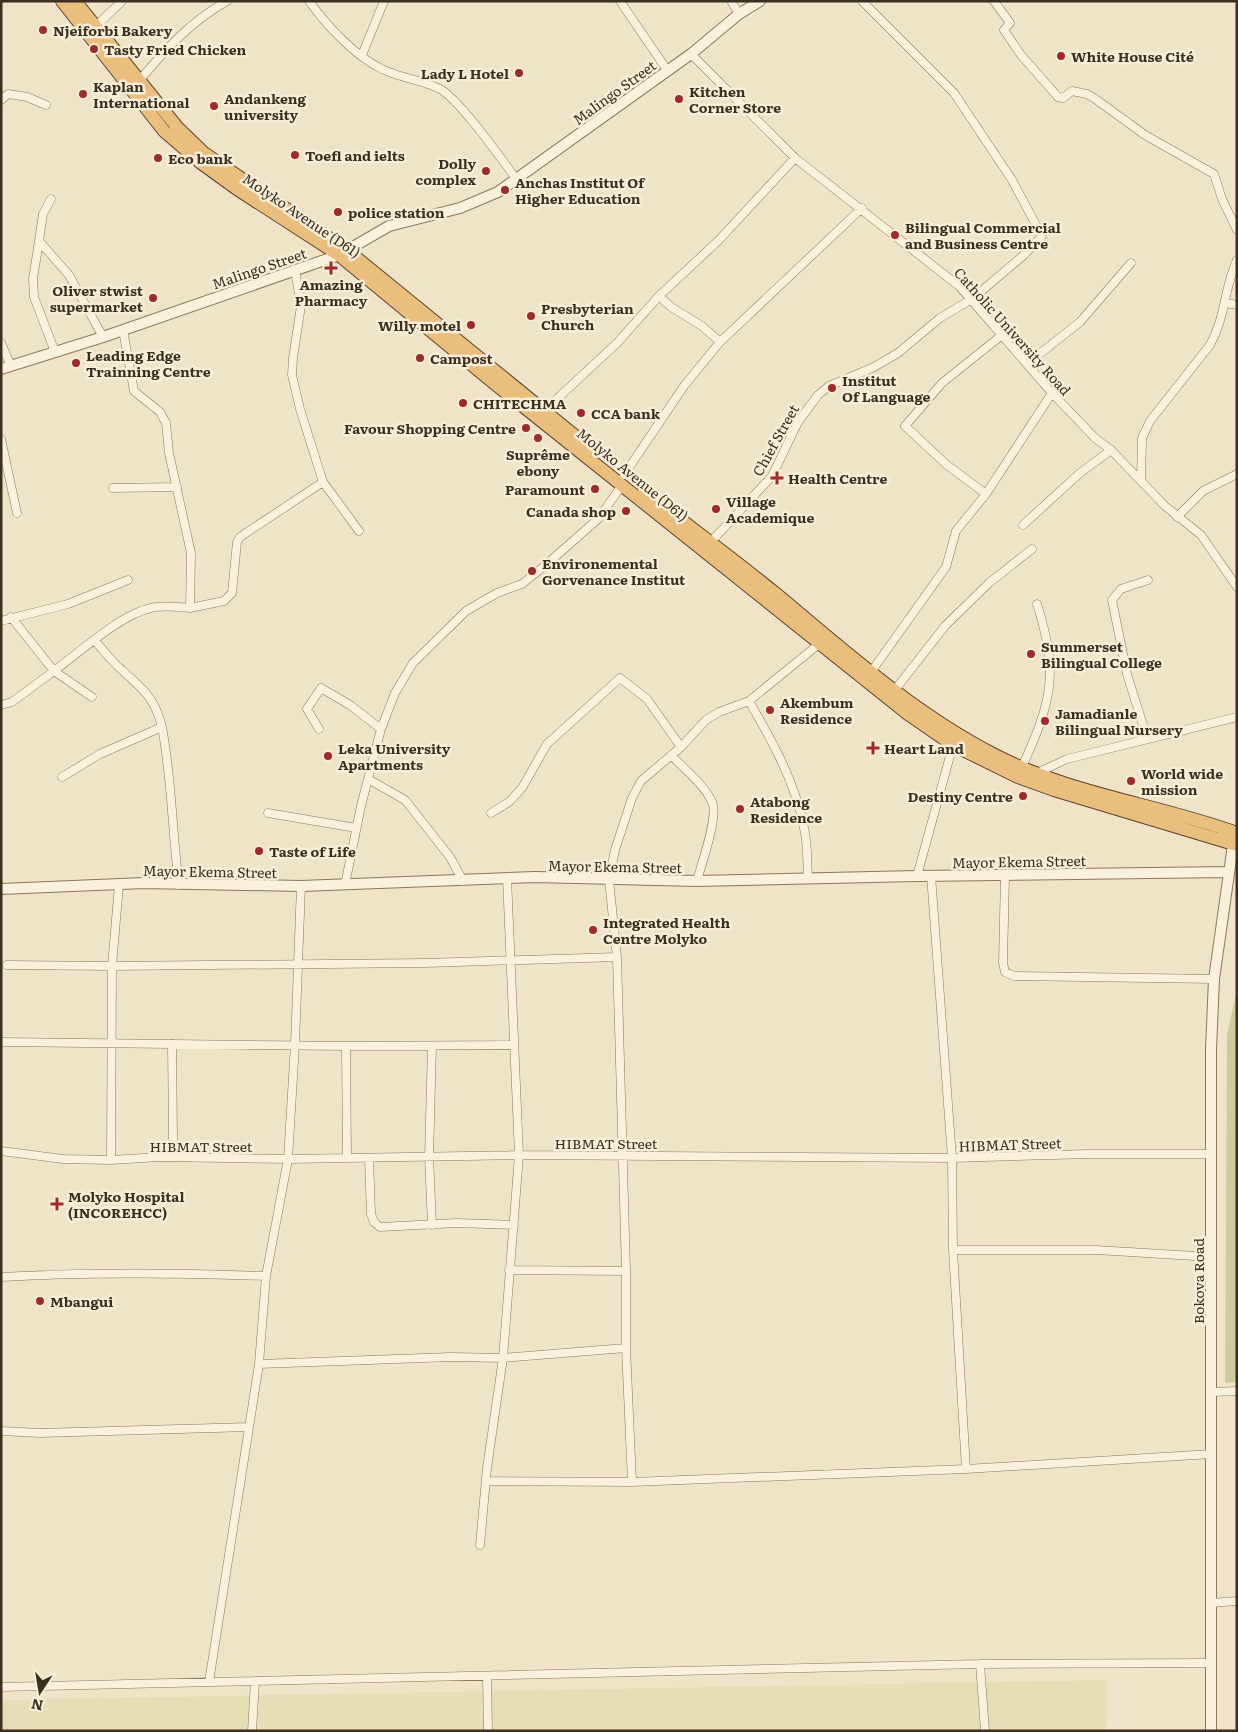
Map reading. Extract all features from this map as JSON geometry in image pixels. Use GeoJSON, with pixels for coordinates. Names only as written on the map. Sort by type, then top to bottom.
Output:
{"type":"FeatureCollection","features":[{"type":"Feature","properties":{"kind":"highway","name":"Molyko Avenue (D61)"},"geometry":{"type":"LineString","coordinates":[[62,1],[164,131],[201,163],[237,189],[343,253],[442,341],[624,480],[894,691],[956,734],[994,755],[1091,792],[1235,838]]}},
{"type":"Feature","properties":{"kind":"highway","name":"Molyko Avenue (D61)"},"geometry":{"type":"LineString","coordinates":[[75,1],[94,28],[176,127],[211,159],[343,253],[545,410],[624,480]]}},
{"type":"Feature","properties":{"kind":"highway","name":"Molyko Avenue (D61)"},"geometry":{"type":"LineString","coordinates":[[707,546],[819,644],[888,700],[953,745],[1018,777],[1054,790],[1235,838]]}},
{"type":"Feature","properties":{"kind":"street"},"geometry":{"type":"LineString","coordinates":[[94,28],[122,1]]}},
{"type":"Feature","properties":{"kind":"street"},"geometry":{"type":"LineString","coordinates":[[139,81],[171,43],[204,15],[227,1]]}},
{"type":"Feature","properties":{"kind":"street"},"geometry":{"type":"LineString","coordinates":[[309,1],[337,33],[381,69],[441,90],[459,107],[517,180]]}},
{"type":"Feature","properties":{"kind":"street"},"geometry":{"type":"LineString","coordinates":[[362,55],[384,1]]}},
{"type":"Feature","properties":{"kind":"street"},"geometry":{"type":"LineString","coordinates":[[620,1],[667,70]]}},
{"type":"Feature","properties":{"kind":"street"},"geometry":{"type":"LineString","coordinates":[[731,1],[739,14]]}},
{"type":"Feature","properties":{"kind":"street","name":"Malingo Street"},"geometry":{"type":"LineString","coordinates":[[6,368],[103,337],[343,253],[389,226],[469,205],[498,192],[691,54],[739,14],[760,1]]}},
{"type":"Feature","properties":{"kind":"street","name":"Chief Street"},"geometry":{"type":"LineString","coordinates":[[707,546],[772,476],[798,422],[818,395],[829,386],[874,367],[898,352],[940,318],[972,299],[1040,240],[1041,231],[1012,180],[954,93],[862,1]]}},
{"type":"Feature","properties":{"kind":"street"},"geometry":{"type":"LineString","coordinates":[[994,1],[1010,23],[1004,30],[1021,55],[1058,97],[1063,98],[1072,91],[1086,94],[1145,135],[1214,174],[1222,199],[1237,230]]}},
{"type":"Feature","properties":{"kind":"street","name":"Catholic University Road"},"geometry":{"type":"LineString","coordinates":[[691,54],[795,158],[930,261],[972,299],[1052,393],[1099,442],[1111,450],[1177,517],[1208,543],[1237,587]]}},
{"type":"Feature","properties":{"kind":"street"},"geometry":{"type":"LineString","coordinates":[[1,100],[8,94],[27,97],[46,106]]}},
{"type":"Feature","properties":{"kind":"street"},"geometry":{"type":"LineString","coordinates":[[545,410],[617,343],[659,296],[719,240],[795,158]]}},
{"type":"Feature","properties":{"kind":"street"},"geometry":{"type":"LineString","coordinates":[[51,199],[43,214],[32,279],[34,297],[55,352]]}},
{"type":"Feature","properties":{"kind":"street"},"geometry":{"type":"LineString","coordinates":[[345,885],[356,828],[382,729],[400,682],[413,663],[433,641],[466,611],[497,593],[527,581],[598,519],[679,394],[720,342],[862,208]]}},
{"type":"Feature","properties":{"kind":"street"},"geometry":{"type":"LineString","coordinates":[[39,241],[69,275],[103,337]]}},
{"type":"Feature","properties":{"kind":"street"},"geometry":{"type":"LineString","coordinates":[[1142,481],[1142,438],[1150,421],[1210,345],[1226,303],[1231,273],[1237,260]]}},
{"type":"Feature","properties":{"kind":"street"},"geometry":{"type":"LineString","coordinates":[[1028,363],[1080,322],[1131,263]]}},
{"type":"Feature","properties":{"kind":"street"},"geometry":{"type":"LineString","coordinates":[[295,270],[301,306],[292,375],[300,409],[323,482],[359,531]]}},
{"type":"Feature","properties":{"kind":"street"},"geometry":{"type":"LineString","coordinates":[[659,296],[671,307],[702,326],[720,342]]}},
{"type":"Feature","properties":{"kind":"street"},"geometry":{"type":"LineString","coordinates":[[1226,303],[1237,305]]}},
{"type":"Feature","properties":{"kind":"street"},"geometry":{"type":"LineString","coordinates":[[123,330],[134,391],[164,416],[169,453],[191,553],[190,608]]}},
{"type":"Feature","properties":{"kind":"street"},"geometry":{"type":"LineString","coordinates":[[986,494],[947,465],[905,426],[942,383],[1002,335]]}},
{"type":"Feature","properties":{"kind":"street"},"geometry":{"type":"LineString","coordinates":[[1,343],[6,368]]}},
{"type":"Feature","properties":{"kind":"street"},"geometry":{"type":"LineString","coordinates":[[871,672],[946,567],[956,531],[986,494],[1052,393]]}},
{"type":"Feature","properties":{"kind":"street"},"geometry":{"type":"LineString","coordinates":[[1,439],[17,513]]}},
{"type":"Feature","properties":{"kind":"street"},"geometry":{"type":"LineString","coordinates":[[1023,525],[1080,473],[1111,450]]}},
{"type":"Feature","properties":{"kind":"street"},"geometry":{"type":"LineString","coordinates":[[1177,517],[1203,491],[1237,474]]}},
{"type":"Feature","properties":{"kind":"street"},"geometry":{"type":"LineString","coordinates":[[1,705],[12,702],[122,620],[142,610],[158,607],[190,608],[224,601],[232,593],[237,542],[240,536],[323,482]]}},
{"type":"Feature","properties":{"kind":"street"},"geometry":{"type":"LineString","coordinates":[[113,488],[176,488]]}},
{"type":"Feature","properties":{"kind":"street"},"geometry":{"type":"LineString","coordinates":[[894,691],[945,626],[989,583],[1032,548]]}},
{"type":"Feature","properties":{"kind":"street"},"geometry":{"type":"LineString","coordinates":[[1,621],[68,604],[128,580]]}},
{"type":"Feature","properties":{"kind":"street"},"geometry":{"type":"LineString","coordinates":[[1147,738],[1127,674],[1112,600],[1120,589],[1148,580]]}},
{"type":"Feature","properties":{"kind":"street"},"geometry":{"type":"LineString","coordinates":[[1022,767],[1043,716],[1050,682],[1051,662],[1037,604]]}},
{"type":"Feature","properties":{"kind":"street"},"geometry":{"type":"LineString","coordinates":[[11,617],[54,671],[92,697]]}},
{"type":"Feature","properties":{"kind":"street"},"geometry":{"type":"LineString","coordinates":[[95,641],[120,670],[144,688],[157,710],[169,762],[174,852],[179,884]]}},
{"type":"Feature","properties":{"kind":"street"},"geometry":{"type":"LineString","coordinates":[[632,1482],[626,1348],[626,1271],[617,957],[609,880],[615,850],[632,798],[642,781],[681,747],[706,720],[719,712],[749,701],[819,644]]}},
{"type":"Feature","properties":{"kind":"street"},"geometry":{"type":"LineString","coordinates":[[491,813],[509,802],[522,788],[547,744],[620,678],[648,699],[681,747]]}},
{"type":"Feature","properties":{"kind":"street"},"geometry":{"type":"LineString","coordinates":[[319,729],[308,709],[321,688],[350,705],[382,729]]}},
{"type":"Feature","properties":{"kind":"street"},"geometry":{"type":"LineString","coordinates":[[749,701],[778,750],[797,802],[805,829],[808,878]]}},
{"type":"Feature","properties":{"kind":"street"},"geometry":{"type":"LineString","coordinates":[[1037,773],[1067,759],[1237,717]]}},
{"type":"Feature","properties":{"kind":"street"},"geometry":{"type":"LineString","coordinates":[[62,777],[100,754],[162,727]]}},
{"type":"Feature","properties":{"kind":"street"},"geometry":{"type":"LineString","coordinates":[[917,876],[953,745]]}},
{"type":"Feature","properties":{"kind":"street"},"geometry":{"type":"LineString","coordinates":[[671,755],[696,781],[712,802],[713,818],[697,881]]}},
{"type":"Feature","properties":{"kind":"street"},"geometry":{"type":"LineString","coordinates":[[368,779],[405,800],[450,857],[463,881]]}},
{"type":"Feature","properties":{"kind":"street"},"geometry":{"type":"LineString","coordinates":[[268,813],[356,828]]}},
{"type":"Feature","properties":{"kind":"street","name":"Bokova Road"},"geometry":{"type":"LineString","coordinates":[[1211,1731],[1210,1603],[1213,1392],[1211,1154],[1214,980],[1228,872],[1235,838]]}},
{"type":"Feature","properties":{"kind":"street","name":"Mayor Ekema Street"},"geometry":{"type":"LineString","coordinates":[[1,889],[179,884],[301,886],[507,878],[697,881],[1228,872]]}},
{"type":"Feature","properties":{"kind":"street"},"geometry":{"type":"LineString","coordinates":[[1005,875],[1003,963],[1005,972],[1014,976],[1214,980]]}},
{"type":"Feature","properties":{"kind":"street"},"geometry":{"type":"LineString","coordinates":[[931,876],[952,1158],[953,1250],[966,1469]]}},
{"type":"Feature","properties":{"kind":"street"},"geometry":{"type":"LineString","coordinates":[[480,1545],[486,1481],[503,1358],[519,1155],[509,961],[507,878]]}},
{"type":"Feature","properties":{"kind":"street"},"geometry":{"type":"LineString","coordinates":[[111,1160],[110,1044],[112,966],[119,885]]}},
{"type":"Feature","properties":{"kind":"street"},"geometry":{"type":"LineString","coordinates":[[210,1682],[258,1364],[266,1276],[288,1159],[296,1044],[301,886]]}},
{"type":"Feature","properties":{"kind":"street"},"geometry":{"type":"LineString","coordinates":[[7,965],[298,966],[617,957]]}},
{"type":"Feature","properties":{"kind":"street"},"geometry":{"type":"LineString","coordinates":[[1,1042],[346,1046],[513,1045]]}},
{"type":"Feature","properties":{"kind":"street"},"geometry":{"type":"LineString","coordinates":[[172,1044],[173,1139]]}},
{"type":"Feature","properties":{"kind":"street"},"geometry":{"type":"LineString","coordinates":[[346,1046],[346,1158]]}},
{"type":"Feature","properties":{"kind":"street"},"geometry":{"type":"LineString","coordinates":[[432,1046],[429,1157],[432,1224]]}},
{"type":"Feature","properties":{"kind":"street","name":"HIBMAT Street"},"geometry":{"type":"LineString","coordinates":[[1,1152],[63,1159],[111,1160],[160,1157],[288,1159],[519,1155],[952,1158],[1088,1154],[1211,1154]]}},
{"type":"Feature","properties":{"kind":"street"},"geometry":{"type":"LineString","coordinates":[[369,1158],[371,1214],[374,1222],[380,1227],[432,1224],[514,1225]]}},
{"type":"Feature","properties":{"kind":"street"},"geometry":{"type":"LineString","coordinates":[[953,1250],[1096,1250],[1212,1257]]}},
{"type":"Feature","properties":{"kind":"street"},"geometry":{"type":"LineString","coordinates":[[509,1270],[626,1271]]}},
{"type":"Feature","properties":{"kind":"street"},"geometry":{"type":"LineString","coordinates":[[1,1277],[54,1274],[184,1273],[266,1276]]}},
{"type":"Feature","properties":{"kind":"street"},"geometry":{"type":"LineString","coordinates":[[258,1364],[451,1357],[503,1358],[626,1348]]}},
{"type":"Feature","properties":{"kind":"street"},"geometry":{"type":"LineString","coordinates":[[1213,1392],[1237,1391]]}},
{"type":"Feature","properties":{"kind":"street"},"geometry":{"type":"LineString","coordinates":[[1,1431],[40,1433],[248,1427]]}},
{"type":"Feature","properties":{"kind":"street"},"geometry":{"type":"LineString","coordinates":[[486,1481],[632,1482],[966,1469],[1212,1454]]}},
{"type":"Feature","properties":{"kind":"street"},"geometry":{"type":"LineString","coordinates":[[1210,1603],[1237,1601]]}},
{"type":"Feature","properties":{"kind":"street"},"geometry":{"type":"LineString","coordinates":[[1,1687],[980,1664],[1211,1663]]}},
{"type":"Feature","properties":{"kind":"street"},"geometry":{"type":"LineString","coordinates":[[980,1664],[985,1731]]}},
{"type":"Feature","properties":{"kind":"street"},"geometry":{"type":"LineString","coordinates":[[487,1676],[488,1731]]}},
{"type":"Feature","properties":{"kind":"street"},"geometry":{"type":"LineString","coordinates":[[252,1731],[255,1681]]}},
{"type":"Feature","properties":{"kind":"shaded area"},"geometry":{"type":"Polygon","coordinates":[[[1107,1680],[1106,1731],[1,1731],[1,1700],[1107,1680]]]}},
{"type":"Feature","properties":{"kind":"green space"},"geometry":{"type":"Polygon","coordinates":[[[1237,989],[1237,1382],[1225,1383],[1227,1035],[1237,989]]]}},
{"type":"Feature","properties":{"kind":"place","name":"Njeiforbi Bakery"},"geometry":{"type":"Point","coordinates":[43,30]}},
{"type":"Feature","properties":{"kind":"place","name":"Tasty Fried Chicken"},"geometry":{"type":"Point","coordinates":[94,49]}},
{"type":"Feature","properties":{"kind":"place","name":"White House Cité"},"geometry":{"type":"Point","coordinates":[1061,56]}},
{"type":"Feature","properties":{"kind":"place","name":"Lady L Hotel"},"geometry":{"type":"Point","coordinates":[519,73]}},
{"type":"Feature","properties":{"kind":"place","name":"Kaplan International"},"geometry":{"type":"Point","coordinates":[83,94]}},
{"type":"Feature","properties":{"kind":"place","name":"Kitchen Corner Store"},"geometry":{"type":"Point","coordinates":[679,99]}},
{"type":"Feature","properties":{"kind":"place","name":"Andankeng university"},"geometry":{"type":"Point","coordinates":[214,106]}},
{"type":"Feature","properties":{"kind":"place","name":"Toefl and ielts"},"geometry":{"type":"Point","coordinates":[295,155]}},
{"type":"Feature","properties":{"kind":"place","name":"Eco bank"},"geometry":{"type":"Point","coordinates":[158,158]}},
{"type":"Feature","properties":{"kind":"place","name":"Dolly complex"},"geometry":{"type":"Point","coordinates":[486,171]}},
{"type":"Feature","properties":{"kind":"place","name":"Anchas Institut Of Higher Education"},"geometry":{"type":"Point","coordinates":[505,190]}},
{"type":"Feature","properties":{"kind":"place","name":"police station"},"geometry":{"type":"Point","coordinates":[338,212]}},
{"type":"Feature","properties":{"kind":"place","name":"Bilingual Commercial and Business Centre"},"geometry":{"type":"Point","coordinates":[895,235]}},
{"type":"Feature","properties":{"kind":"place","name":"Amazing Pharmacy"},"geometry":{"type":"Point","coordinates":[331,268]}},
{"type":"Feature","properties":{"kind":"place","name":"Oliver stwist supermarket"},"geometry":{"type":"Point","coordinates":[153,298]}},
{"type":"Feature","properties":{"kind":"place","name":"Presbyterian Church"},"geometry":{"type":"Point","coordinates":[531,316]}},
{"type":"Feature","properties":{"kind":"place","name":"Willy motel"},"geometry":{"type":"Point","coordinates":[471,325]}},
{"type":"Feature","properties":{"kind":"place","name":"Campost"},"geometry":{"type":"Point","coordinates":[420,358]}},
{"type":"Feature","properties":{"kind":"place","name":"Leading Edge Trainning Centre"},"geometry":{"type":"Point","coordinates":[76,363]}},
{"type":"Feature","properties":{"kind":"place","name":"Institut Of Language"},"geometry":{"type":"Point","coordinates":[832,388]}},
{"type":"Feature","properties":{"kind":"place","name":"CHITECHMA"},"geometry":{"type":"Point","coordinates":[463,403]}},
{"type":"Feature","properties":{"kind":"place","name":"CCA bank"},"geometry":{"type":"Point","coordinates":[581,413]}},
{"type":"Feature","properties":{"kind":"place","name":"Favour Shopping Centre"},"geometry":{"type":"Point","coordinates":[526,428]}},
{"type":"Feature","properties":{"kind":"place","name":"Suprême ebony"},"geometry":{"type":"Point","coordinates":[538,438]}},
{"type":"Feature","properties":{"kind":"place","name":"Health Centre"},"geometry":{"type":"Point","coordinates":[777,478]}},
{"type":"Feature","properties":{"kind":"place","name":"Paramount"},"geometry":{"type":"Point","coordinates":[595,489]}},
{"type":"Feature","properties":{"kind":"place","name":"Village Academique"},"geometry":{"type":"Point","coordinates":[716,509]}},
{"type":"Feature","properties":{"kind":"place","name":"Canada shop"},"geometry":{"type":"Point","coordinates":[626,511]}},
{"type":"Feature","properties":{"kind":"place","name":"Environemental Gorvenance Institut"},"geometry":{"type":"Point","coordinates":[532,571]}},
{"type":"Feature","properties":{"kind":"place","name":"Summerset Bilingual College"},"geometry":{"type":"Point","coordinates":[1031,654]}},
{"type":"Feature","properties":{"kind":"place","name":"Akembum Residence"},"geometry":{"type":"Point","coordinates":[770,710]}},
{"type":"Feature","properties":{"kind":"place","name":"Jamadianle Bilingual Nursery"},"geometry":{"type":"Point","coordinates":[1045,721]}},
{"type":"Feature","properties":{"kind":"place","name":"Heart Land"},"geometry":{"type":"Point","coordinates":[873,748]}},
{"type":"Feature","properties":{"kind":"place","name":"Leka University Apartments"},"geometry":{"type":"Point","coordinates":[328,756]}},
{"type":"Feature","properties":{"kind":"place","name":"World wide mission"},"geometry":{"type":"Point","coordinates":[1131,781]}},
{"type":"Feature","properties":{"kind":"place","name":"Destiny Centre"},"geometry":{"type":"Point","coordinates":[1023,796]}},
{"type":"Feature","properties":{"kind":"place","name":"Atabong Residence"},"geometry":{"type":"Point","coordinates":[740,809]}},
{"type":"Feature","properties":{"kind":"place","name":"Taste of Life"},"geometry":{"type":"Point","coordinates":[259,851]}},
{"type":"Feature","properties":{"kind":"place","name":"Integrated Health Centre Molyko"},"geometry":{"type":"Point","coordinates":[593,930]}},
{"type":"Feature","properties":{"kind":"place","name":"Molyko Hospital (INCOREHCC)"},"geometry":{"type":"Point","coordinates":[57,1204]}},
{"type":"Feature","properties":{"kind":"place","name":"Mbangui"},"geometry":{"type":"Point","coordinates":[40,1301]}}]}
